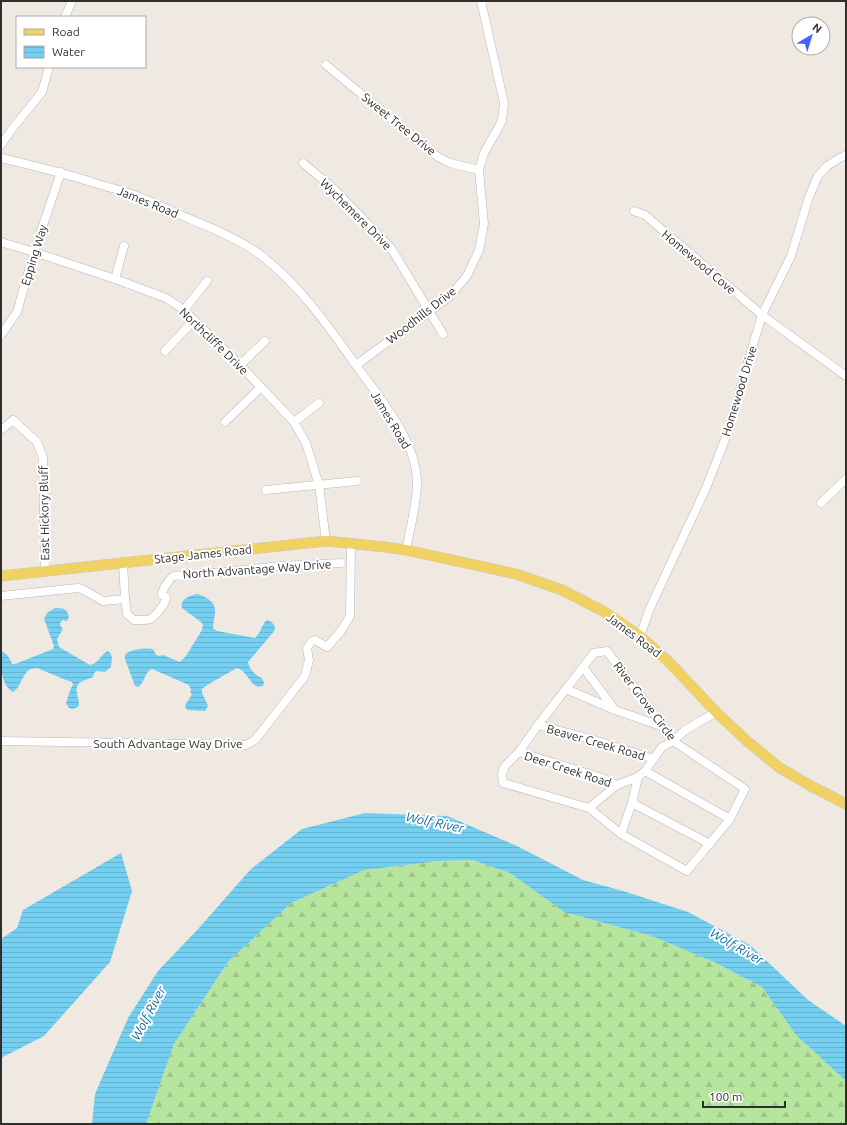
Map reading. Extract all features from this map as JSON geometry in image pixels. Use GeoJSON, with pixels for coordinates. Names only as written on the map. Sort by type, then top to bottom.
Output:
{"type":"FeatureCollection","features":[{"type":"Feature","properties":{"kind":"main road","name":"Stage James Road"},"geometry":{"type":"LineString","coordinates":[[1,576],[45,570],[326,541],[406,550]]}},
{"type":"Feature","properties":{"kind":"main road","name":"James Road"},"geometry":{"type":"LineString","coordinates":[[406,550],[516,574],[555,588],[603,611],[640,636],[668,662],[716,712],[747,741],[780,768],[846,804]]}},
{"type":"Feature","properties":{"kind":"street"},"geometry":{"type":"LineString","coordinates":[[65,16],[72,1]]}},
{"type":"Feature","properties":{"kind":"street","name":"Woodhills Drive"},"geometry":{"type":"LineString","coordinates":[[356,365],[449,297],[467,276],[479,250],[484,224],[479,170],[484,153],[502,121],[504,104],[481,1]]}},
{"type":"Feature","properties":{"kind":"street","name":"Sweet Tree Drive"},"geometry":{"type":"LineString","coordinates":[[326,65],[444,160],[457,165],[479,170]]}},
{"type":"Feature","properties":{"kind":"street"},"geometry":{"type":"LineString","coordinates":[[1,145],[42,92],[50,68]]}},
{"type":"Feature","properties":{"kind":"street","name":"Homewood Drive"},"geometry":{"type":"LineString","coordinates":[[640,636],[650,608],[706,488],[728,432],[746,365],[762,315],[790,256],[809,197],[818,176],[827,166],[846,155]]}},
{"type":"Feature","properties":{"kind":"street","name":"James Road"},"geometry":{"type":"LineString","coordinates":[[1,158],[61,172],[133,195],[210,228],[250,248],[274,266],[301,294],[336,336],[396,423],[406,442],[413,460],[417,484],[415,505],[406,550]]}},
{"type":"Feature","properties":{"kind":"street","name":"Wychemere Drive"},"geometry":{"type":"LineString","coordinates":[[303,163],[334,189],[391,248],[429,312],[444,334]]}},
{"type":"Feature","properties":{"kind":"street","name":"Epping Way"},"geometry":{"type":"LineString","coordinates":[[1,334],[17,312],[34,252],[61,172]]}},
{"type":"Feature","properties":{"kind":"street","name":"Homewood Cove"},"geometry":{"type":"LineString","coordinates":[[634,211],[644,215],[762,315],[846,376]]}},
{"type":"Feature","properties":{"kind":"street","name":"Northcliffe Drive"},"geometry":{"type":"LineString","coordinates":[[1,242],[115,279],[166,298],[184,310],[240,365],[294,422],[306,443],[319,484],[326,541]]}},
{"type":"Feature","properties":{"kind":"street"},"geometry":{"type":"LineString","coordinates":[[115,279],[124,246]]}},
{"type":"Feature","properties":{"kind":"street"},"geometry":{"type":"LineString","coordinates":[[184,310],[207,281]]}},
{"type":"Feature","properties":{"kind":"street"},"geometry":{"type":"LineString","coordinates":[[165,351],[194,320]]}},
{"type":"Feature","properties":{"kind":"street"},"geometry":{"type":"LineString","coordinates":[[240,365],[265,341]]}},
{"type":"Feature","properties":{"kind":"street"},"geometry":{"type":"LineString","coordinates":[[225,422],[261,387]]}},
{"type":"Feature","properties":{"kind":"street"},"geometry":{"type":"LineString","coordinates":[[294,422],[319,403]]}},
{"type":"Feature","properties":{"kind":"street","name":"East Hickory Bluff"},"geometry":{"type":"LineString","coordinates":[[1,430],[13,420],[37,442],[43,458],[45,570]]}},
{"type":"Feature","properties":{"kind":"street"},"geometry":{"type":"LineString","coordinates":[[821,503],[846,479]]}},
{"type":"Feature","properties":{"kind":"street"},"geometry":{"type":"LineString","coordinates":[[266,490],[357,481]]}},
{"type":"Feature","properties":{"kind":"street","name":"South Advantage Way Drive"},"geometry":{"type":"LineString","coordinates":[[1,741],[246,745],[255,740],[305,676],[309,660],[307,648],[312,641],[315,640],[327,647],[341,631],[350,616],[352,543]]}},
{"type":"Feature","properties":{"kind":"street","name":"North Advantage Way Drive"},"geometry":{"type":"LineString","coordinates":[[123,562],[127,614],[134,620],[150,620],[154,618],[166,601],[166,597],[162,595],[162,592],[172,578],[177,575],[182,576],[235,572],[280,566],[341,563]]}},
{"type":"Feature","properties":{"kind":"street"},"geometry":{"type":"LineString","coordinates":[[1,596],[78,588],[103,601],[125,599]]}},
{"type":"Feature","properties":{"kind":"street","name":"River Grove Circle"},"geometry":{"type":"LineString","coordinates":[[583,667],[594,653],[607,651],[664,726],[673,741],[746,789],[730,819]]}},
{"type":"Feature","properties":{"kind":"street"},"geometry":{"type":"LineString","coordinates":[[615,710],[583,667],[519,752],[505,766],[502,774],[503,784],[589,808],[621,834],[687,871],[730,819]]}},
{"type":"Feature","properties":{"kind":"street"},"geometry":{"type":"LineString","coordinates":[[566,689],[615,710],[664,726]]}},
{"type":"Feature","properties":{"kind":"street"},"geometry":{"type":"LineString","coordinates":[[589,808],[617,785],[638,777],[645,771],[662,747],[673,741],[684,731],[716,712]]}},
{"type":"Feature","properties":{"kind":"street","name":"Beaver Creek Road"},"geometry":{"type":"LineString","coordinates":[[538,725],[654,758]]}},
{"type":"Feature","properties":{"kind":"street","name":"Deer Creek Road"},"geometry":{"type":"LineString","coordinates":[[519,752],[602,778],[617,785]]}},
{"type":"Feature","properties":{"kind":"street","name":"Beaver Creek Road"},"geometry":{"type":"LineString","coordinates":[[645,771],[730,819]]}},
{"type":"Feature","properties":{"kind":"street"},"geometry":{"type":"LineString","coordinates":[[621,834],[632,803],[638,777]]}},
{"type":"Feature","properties":{"kind":"street"},"geometry":{"type":"LineString","coordinates":[[632,803],[710,844]]}},
{"type":"Feature","properties":{"kind":"green space"},"geometry":{"type":"Polygon","coordinates":[[[472,860],[510,873],[564,912],[652,936],[716,963],[762,987],[796,1035],[846,1081],[846,1124],[363,1124],[360,1121],[356,1124],[146,1124],[174,1044],[228,962],[291,903],[364,870],[439,861],[472,860]]]}},
{"type":"Feature","properties":{"kind":"water"},"geometry":{"type":"Polygon","coordinates":[[[197,594],[203,596],[214,605],[215,611],[213,628],[217,631],[255,638],[267,620],[274,625],[275,628],[275,630],[248,662],[253,672],[262,678],[264,683],[263,686],[258,687],[252,683],[243,671],[237,668],[202,689],[202,693],[208,706],[205,711],[187,710],[185,706],[192,694],[190,692],[191,690],[189,685],[152,669],[149,670],[138,687],[135,686],[125,659],[125,654],[130,652],[152,649],[154,650],[155,654],[159,656],[163,655],[180,662],[186,656],[202,630],[203,625],[201,622],[182,608],[182,602],[184,600],[197,594]]]}},
{"type":"Feature","properties":{"kind":"water"},"geometry":{"type":"Polygon","coordinates":[[[55,608],[64,609],[69,617],[67,621],[63,620],[60,623],[63,629],[57,639],[59,647],[90,665],[95,663],[108,651],[112,658],[111,667],[105,672],[97,671],[94,673],[93,677],[78,684],[77,690],[79,706],[73,709],[69,708],[66,703],[73,685],[72,682],[37,668],[28,671],[25,674],[17,689],[13,692],[9,689],[3,679],[2,674],[1,652],[7,654],[12,664],[15,664],[53,649],[54,646],[44,619],[47,613],[55,608]]]}},
{"type":"Feature","properties":{"kind":"water","name":"Wolf River"},"geometry":{"type":"Polygon","coordinates":[[[365,813],[447,816],[517,846],[583,880],[688,912],[750,945],[808,1000],[846,1026],[846,1081],[796,1035],[762,987],[716,963],[652,936],[564,912],[510,873],[472,860],[439,861],[364,870],[291,903],[228,962],[174,1044],[146,1124],[92,1124],[95,1094],[128,1018],[158,971],[199,928],[250,870],[302,829],[365,813]]]}},
{"type":"Feature","properties":{"kind":"water"},"geometry":{"type":"Polygon","coordinates":[[[121,853],[132,891],[110,962],[44,1036],[1,1058],[1,939],[17,928],[23,910],[121,853]]]}}]}
